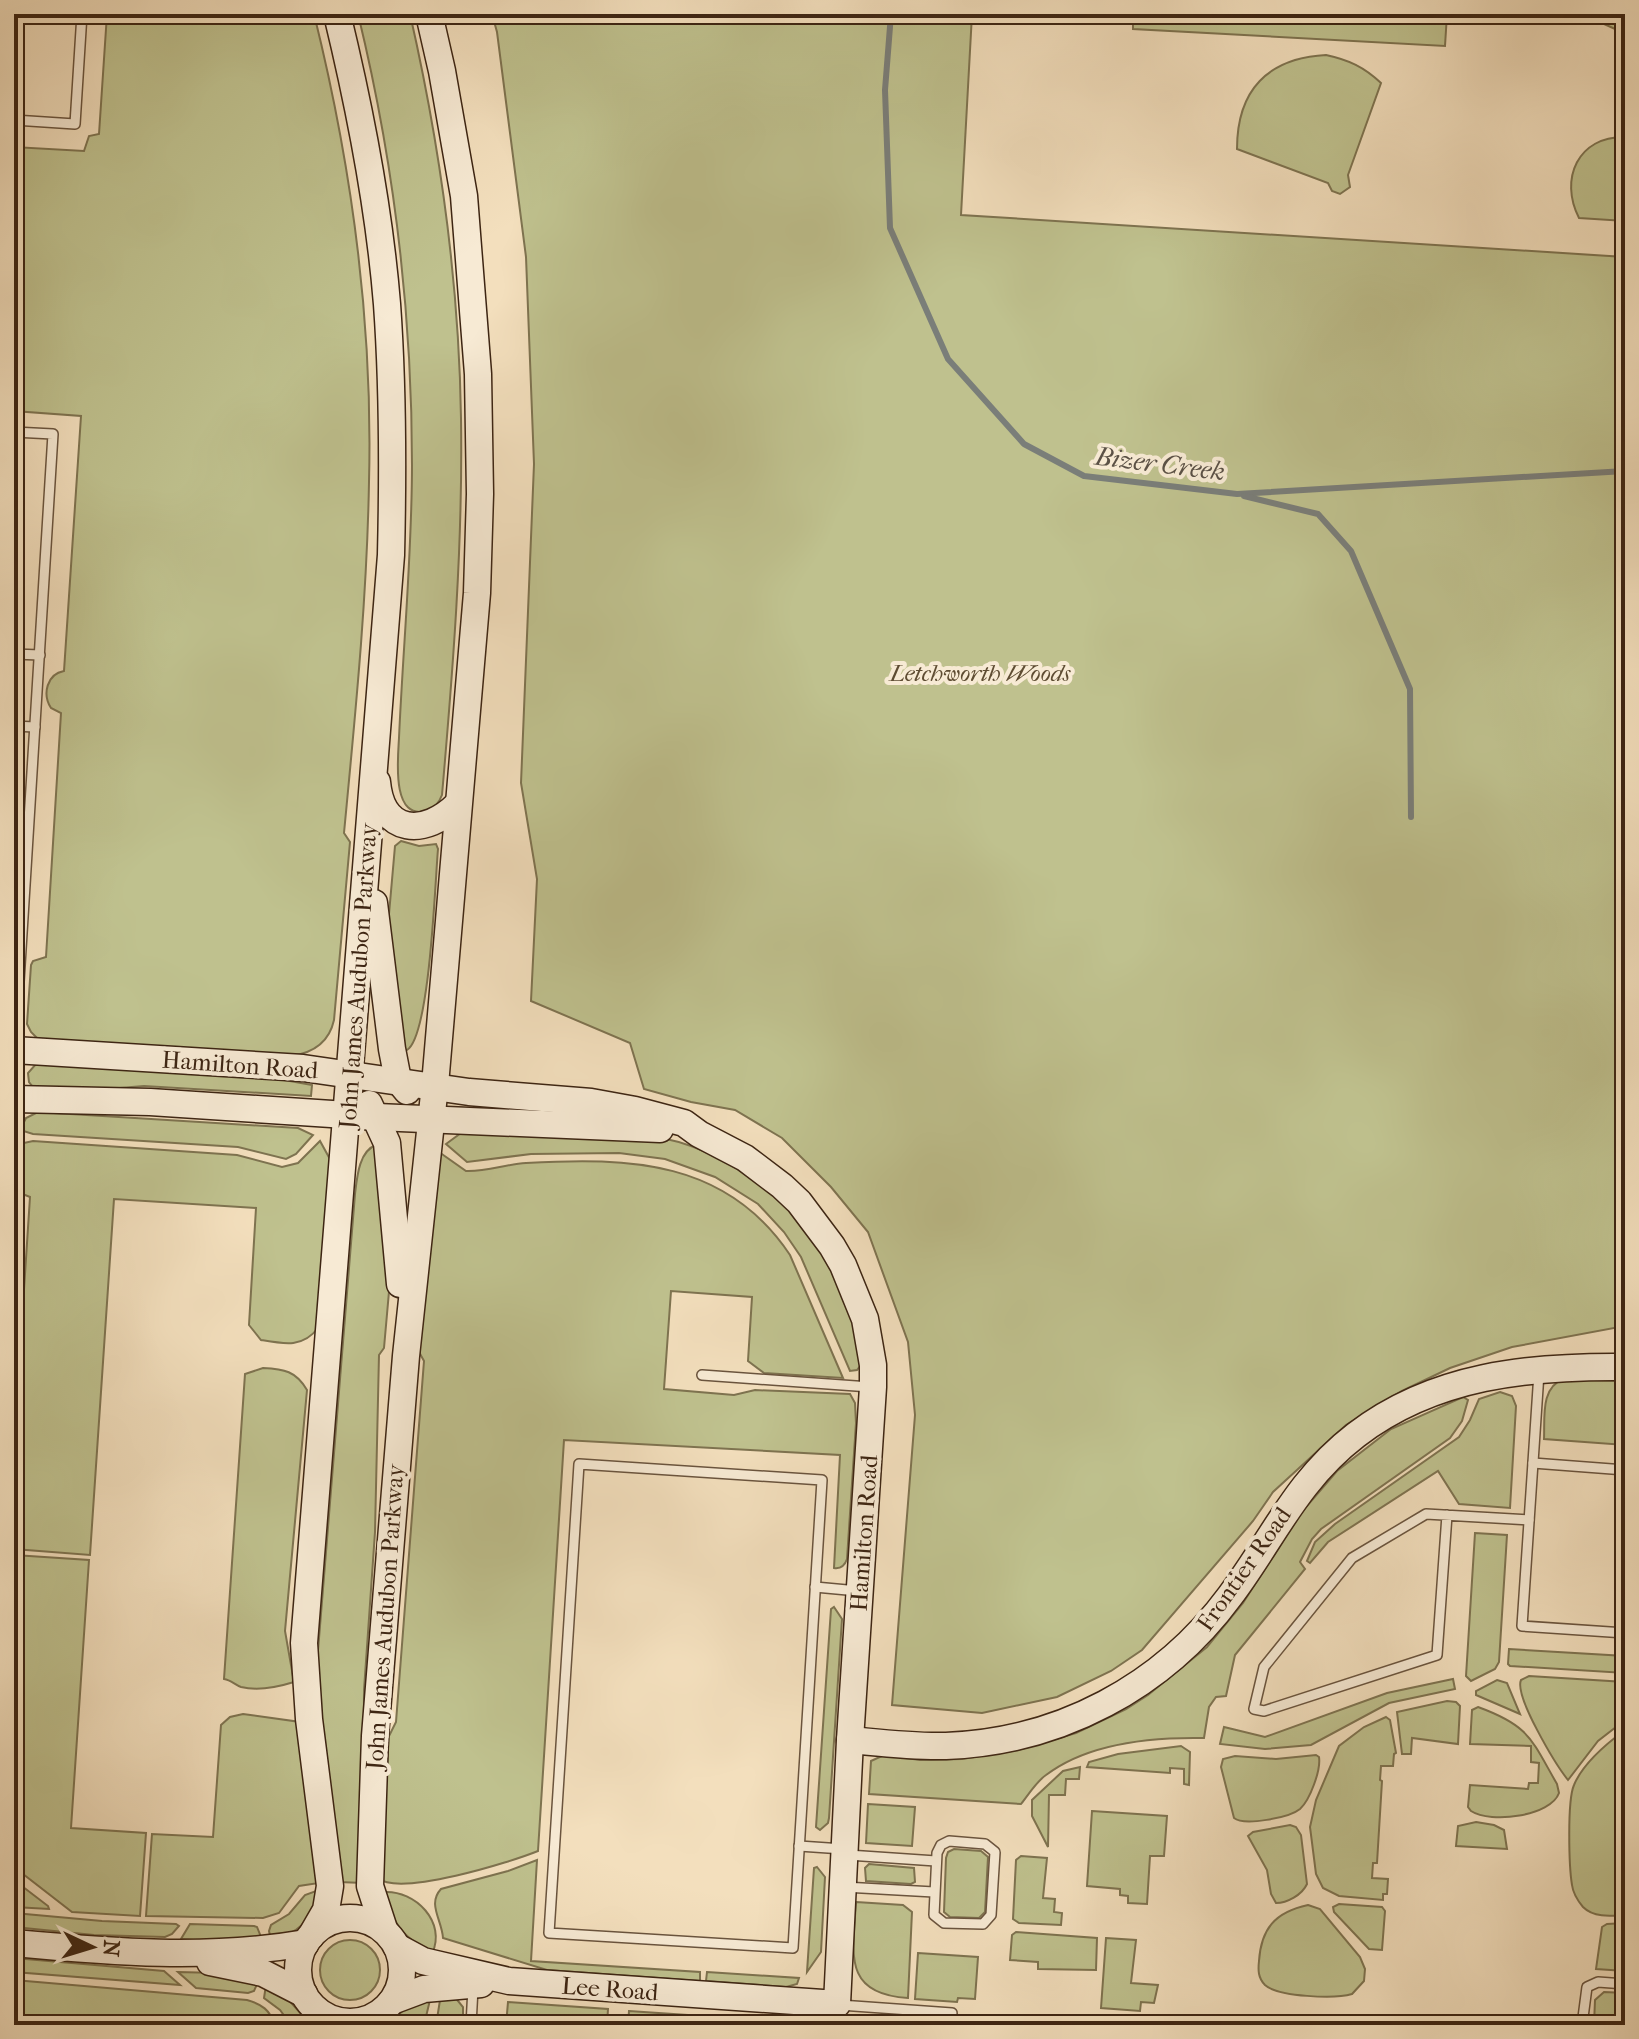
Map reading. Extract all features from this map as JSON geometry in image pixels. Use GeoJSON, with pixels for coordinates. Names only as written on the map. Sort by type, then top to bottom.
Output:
{"type":"FeatureCollection","features":[{"type":"Feature","properties":{"kind":"main road","name":"John James Audubon Parkway"},"geometry":{"type":"LineString","coordinates":[[308,1939],[326,1910],[330,1867],[309,1719],[304,1643],[391,555],[393,468],[386,301],[377,225],[360,110],[337,14]]}},
{"type":"Feature","properties":{"kind":"main road","name":"John James Audubon Parkway"},"geometry":{"type":"LineString","coordinates":[[390,1938],[370,1886],[375,1736],[406,1356],[435,1085],[477,593],[480,494],[478,374],[464,196],[429,14]]}},
{"type":"Feature","properties":{"kind":"main road"},"geometry":{"type":"LineString","coordinates":[[375,754],[378,794],[390,816],[408,826],[423,827],[437,822],[458,804]]}},
{"type":"Feature","properties":{"kind":"main road"},"geometry":{"type":"LineString","coordinates":[[366,852],[398,1080],[431,1118]]}},
{"type":"Feature","properties":{"kind":"main road","name":"Hamilton Road"},"geometry":{"type":"LineString","coordinates":[[14,1053],[303,1068],[469,1092],[591,1102],[635,1110],[684,1123],[745,1158],[799,1202],[843,1265],[865,1319],[873,1365],[837,2004]]}},
{"type":"Feature","properties":{"kind":"main road"},"geometry":{"type":"LineString","coordinates":[[349,1074],[377,1117],[387,1143],[406,1356]]}},
{"type":"Feature","properties":{"kind":"main road","name":"Hamilton Road"},"geometry":{"type":"LineString","coordinates":[[14,1099],[150,1102],[377,1117],[647,1128],[699,1134]]}},
{"type":"Feature","properties":{"kind":"main road","name":"Frontier Road"},"geometry":{"type":"LineString","coordinates":[[850,1740],[929,1746],[1008,1740],[1067,1722],[1153,1675],[1199,1634],[1231,1596],[1288,1505],[1321,1466],[1357,1434],[1392,1412],[1438,1390],[1488,1376],[1539,1370],[1625,1367]]}},
{"type":"Feature","properties":{"kind":"main road"},"geometry":{"type":"LineString","coordinates":[[14,1943],[171,1954],[265,1950],[308,1939],[333,1920],[350,1917],[368,1921],[390,1938],[402,1974],[401,1983],[383,2013],[348,2022],[330,2018],[314,2009],[263,1973],[171,1954]]}},
{"type":"Feature","properties":{"kind":"main road","name":"Lee Road"},"geometry":{"type":"LineString","coordinates":[[390,1938],[423,1961],[509,1981]]}},
{"type":"Feature","properties":{"kind":"main road"},"geometry":{"type":"LineString","coordinates":[[308,1939],[298,1968],[314,2009]]}},
{"type":"Feature","properties":{"kind":"main road","name":"Lee Road"},"geometry":{"type":"LineString","coordinates":[[383,2013],[424,1989],[509,1981],[837,2004]]}},
{"type":"Feature","properties":{"kind":"lane"},"geometry":{"type":"LineString","coordinates":[[14,120],[75,124],[82,14]]}},
{"type":"Feature","properties":{"kind":"lane"},"geometry":{"type":"LineString","coordinates":[[14,432],[53,434],[18,941],[14,1053]]}},
{"type":"Feature","properties":{"kind":"lane"},"geometry":{"type":"LineString","coordinates":[[14,654],[40,655]]}},
{"type":"Feature","properties":{"kind":"lane"},"geometry":{"type":"LineString","coordinates":[[14,726],[35,727]]}},
{"type":"Feature","properties":{"kind":"lane"},"geometry":{"type":"LineString","coordinates":[[1539,1370],[1522,1626],[1625,1633]]}},
{"type":"Feature","properties":{"kind":"lane"},"geometry":{"type":"LineString","coordinates":[[702,1375],[873,1387]]}},
{"type":"Feature","properties":{"kind":"lane"},"geometry":{"type":"LineString","coordinates":[[1533,1463],[1625,1470]]}},
{"type":"Feature","properties":{"kind":"lane"},"geometry":{"type":"LineString","coordinates":[[579,1464],[822,1480],[815,1587],[793,1948],[549,1933],[579,1464]]}},
{"type":"Feature","properties":{"kind":"lane"},"geometry":{"type":"LineString","coordinates":[[1447,1515],[1437,1655],[1264,1711],[1254,1709],[1264,1667],[1352,1558],[1426,1514],[1447,1515],[1529,1520]]}},
{"type":"Feature","properties":{"kind":"lane"},"geometry":{"type":"LineString","coordinates":[[815,1587],[861,1592]]}},
{"type":"Feature","properties":{"kind":"lane"},"geometry":{"type":"LineString","coordinates":[[949,1841],[985,1844],[992,1849],[995,1857],[990,1919],[979,1926],[940,1922],[933,1911],[934,1892],[938,1849],[949,1841]]}},
{"type":"Feature","properties":{"kind":"lane"},"geometry":{"type":"LineString","coordinates":[[799,1846],[936,1861]]}},
{"type":"Feature","properties":{"kind":"lane"},"geometry":{"type":"LineString","coordinates":[[844,1887],[934,1892]]}},
{"type":"Feature","properties":{"kind":"lane"},"geometry":{"type":"LineString","coordinates":[[1582,2025],[1587,1987],[1598,1982],[1625,1984]]}},
{"type":"Feature","properties":{"kind":"lane"},"geometry":{"type":"LineString","coordinates":[[471,2025],[473,1984]]}},
{"type":"Feature","properties":{"kind":"lane","name":"Lee Road"},"geometry":{"type":"LineString","coordinates":[[837,2004],[952,2013]]}},
{"type":"Feature","properties":{"kind":"green space"},"geometry":{"type":"Polygon","coordinates":[[[107,14],[314,14],[339,130],[357,246],[367,364],[369,482],[366,570],[344,833],[350,842],[334,1020],[319,1046],[291,1056],[38,1039],[27,1024],[31,965],[33,961],[46,957],[61,713],[51,708],[47,691],[50,680],[64,671],[81,416],[14,411],[14,147],[84,151],[89,136],[99,134],[107,14]]]}},
{"type":"Feature","properties":{"kind":"green space"},"geometry":{"type":"Polygon","coordinates":[[[358,14],[410,14],[439,164],[452,265],[461,418],[456,606],[442,795],[436,805],[426,811],[415,811],[407,806],[399,785],[412,499],[409,351],[391,182],[358,14]]]}},
{"type":"Feature","properties":{"kind":"green space","name":"Letchworth Woods"},"geometry":{"type":"Polygon","coordinates":[[[492,14],[972,14],[961,215],[1625,257],[1625,1326],[1512,1347],[1450,1368],[1402,1391],[1346,1425],[1273,1492],[1253,1521],[1142,1650],[1111,1671],[1057,1697],[982,1713],[892,1705],[915,1415],[908,1342],[868,1232],[831,1187],[782,1138],[735,1110],[644,1089],[630,1043],[531,1001],[537,879],[521,783],[534,464],[526,257],[497,32],[492,14]]]}},
{"type":"Feature","properties":{"kind":"green space"},"geometry":{"type":"Polygon","coordinates":[[[1133,14],[1447,14],[1445,46],[1133,29],[1133,14]]]}},
{"type":"Feature","properties":{"kind":"green space"},"geometry":{"type":"Polygon","coordinates":[[[1582,14],[1625,14],[1625,30],[1615,29],[1582,14]]]}},
{"type":"Feature","properties":{"kind":"green space"},"geometry":{"type":"Polygon","coordinates":[[[1326,55],[1356,65],[1381,83],[1348,175],[1350,187],[1340,194],[1332,191],[1328,183],[1237,149],[1243,110],[1260,81],[1288,63],[1326,55]]]}},
{"type":"Feature","properties":{"kind":"green space"},"geometry":{"type":"Polygon","coordinates":[[[1625,137],[1625,221],[1579,218],[1571,189],[1577,162],[1595,144],[1625,137]]]}},
{"type":"Feature","properties":{"kind":"green space"},"geometry":{"type":"Polygon","coordinates":[[[401,841],[419,846],[436,844],[438,849],[426,989],[415,1039],[407,1050],[401,1049],[386,948],[395,846],[401,841]]]}},
{"type":"Feature","properties":{"kind":"green space"},"geometry":{"type":"Polygon","coordinates":[[[36,1064],[273,1078],[312,1085],[311,1096],[144,1086],[95,1090],[33,1087],[28,1073],[36,1064]]]}},
{"type":"Feature","properties":{"kind":"green space"},"geometry":{"type":"Polygon","coordinates":[[[38,1112],[298,1128],[313,1135],[296,1154],[286,1159],[238,1147],[33,1134],[20,1130],[26,1118],[38,1112]]]}},
{"type":"Feature","properties":{"kind":"green space"},"geometry":{"type":"Polygon","coordinates":[[[461,1133],[642,1135],[678,1142],[730,1165],[778,1200],[817,1243],[843,1290],[857,1340],[860,1366],[850,1371],[801,1257],[784,1232],[758,1204],[715,1177],[665,1159],[619,1153],[531,1154],[467,1162],[446,1144],[461,1133]]]}},
{"type":"Feature","properties":{"kind":"green space"},"geometry":{"type":"Polygon","coordinates":[[[33,1141],[237,1155],[282,1167],[298,1163],[320,1141],[331,1161],[318,1328],[299,1342],[261,1340],[249,1325],[256,1208],[114,1199],[90,1555],[14,1549],[14,1443],[30,1197],[20,1193],[16,1186],[19,1144],[33,1141]]]}},
{"type":"Feature","properties":{"kind":"green space"},"geometry":{"type":"Polygon","coordinates":[[[376,1145],[391,1269],[384,1348],[379,1355],[375,1532],[364,1690],[363,1883],[339,1882],[324,1781],[317,1663],[355,1194],[362,1159],[376,1145]]]}},
{"type":"Feature","properties":{"kind":"green space"},"geometry":{"type":"Polygon","coordinates":[[[439,1152],[466,1171],[518,1164],[602,1161],[673,1171],[706,1183],[737,1200],[765,1224],[790,1255],[843,1378],[764,1373],[748,1361],[752,1297],[671,1291],[664,1389],[734,1395],[755,1390],[850,1394],[855,1403],[856,1423],[847,1559],[842,1566],[834,1568],[840,1455],[564,1440],[538,1851],[456,1876],[390,1883],[378,1878],[378,1863],[389,1736],[396,1722],[424,1361],[419,1352],[439,1152]]]}},
{"type":"Feature","properties":{"kind":"green space"},"geometry":{"type":"Polygon","coordinates":[[[263,1368],[289,1372],[307,1390],[285,1631],[294,1682],[254,1689],[224,1679],[245,1374],[263,1368]]]}},
{"type":"Feature","properties":{"kind":"green space"},"geometry":{"type":"Polygon","coordinates":[[[1564,1379],[1625,1381],[1625,1445],[1544,1439],[1547,1396],[1556,1383],[1564,1379]]]}},
{"type":"Feature","properties":{"kind":"green space"},"geometry":{"type":"Polygon","coordinates":[[[1500,1392],[1512,1396],[1516,1406],[1510,1508],[1459,1504],[1438,1471],[1328,1542],[1310,1563],[1307,1561],[1315,1542],[1335,1524],[1459,1437],[1479,1399],[1500,1392]]]}},
{"type":"Feature","properties":{"kind":"green space"},"geometry":{"type":"Polygon","coordinates":[[[1463,1397],[1468,1400],[1462,1421],[1450,1438],[1321,1529],[1312,1539],[1300,1562],[1305,1569],[1235,1655],[1226,1696],[1216,1697],[1209,1707],[1204,1738],[1121,1744],[1081,1756],[1042,1778],[1021,1804],[869,1794],[871,1761],[884,1755],[920,1760],[962,1759],[1018,1750],[1076,1733],[1148,1695],[1207,1647],[1243,1603],[1300,1514],[1337,1471],[1391,1429],[1463,1397]]]}},
{"type":"Feature","properties":{"kind":"green space"},"geometry":{"type":"Polygon","coordinates":[[[1475,1533],[1507,1535],[1499,1662],[1495,1669],[1471,1681],[1466,1676],[1475,1533]]]}},
{"type":"Feature","properties":{"kind":"green space"},"geometry":{"type":"Polygon","coordinates":[[[14,1555],[89,1560],[71,1828],[146,1833],[140,1916],[72,1912],[14,1867],[14,1555]]]}},
{"type":"Feature","properties":{"kind":"green space"},"geometry":{"type":"Polygon","coordinates":[[[834,1607],[842,1619],[829,1818],[820,1830],[816,1827],[831,1609],[834,1607]]]}},
{"type":"Feature","properties":{"kind":"green space"},"geometry":{"type":"Polygon","coordinates":[[[1509,1649],[1625,1656],[1625,1673],[1510,1666],[1509,1649]]]}},
{"type":"Feature","properties":{"kind":"green space"},"geometry":{"type":"Polygon","coordinates":[[[1529,1676],[1625,1682],[1625,1720],[1598,1741],[1568,1780],[1546,1746],[1524,1700],[1521,1680],[1529,1676]]]}},
{"type":"Feature","properties":{"kind":"green space"},"geometry":{"type":"Polygon","coordinates":[[[1453,1679],[1455,1689],[1389,1703],[1311,1745],[1265,1749],[1220,1744],[1224,1727],[1265,1737],[1387,1693],[1453,1679]]]}},
{"type":"Feature","properties":{"kind":"green space"},"geometry":{"type":"Polygon","coordinates":[[[1497,1680],[1507,1683],[1520,1714],[1476,1695],[1476,1691],[1497,1680]]]}},
{"type":"Feature","properties":{"kind":"green space"},"geometry":{"type":"Polygon","coordinates":[[[1447,1701],[1460,1706],[1458,1744],[1412,1738],[1411,1754],[1402,1754],[1397,1712],[1447,1701]]]}},
{"type":"Feature","properties":{"kind":"green space"},"geometry":{"type":"Polygon","coordinates":[[[1478,1707],[1509,1721],[1527,1736],[1557,1784],[1559,1793],[1554,1801],[1520,1816],[1492,1817],[1471,1811],[1468,1807],[1470,1785],[1528,1789],[1529,1783],[1538,1783],[1539,1763],[1531,1762],[1531,1746],[1470,1744],[1472,1710],[1478,1707]]]}},
{"type":"Feature","properties":{"kind":"green space"},"geometry":{"type":"Polygon","coordinates":[[[243,1714],[300,1722],[319,1883],[299,1886],[279,1913],[263,1918],[146,1916],[152,1834],[213,1837],[221,1725],[230,1717],[243,1714]]]}},
{"type":"Feature","properties":{"kind":"green space"},"geometry":{"type":"Polygon","coordinates":[[[1386,1717],[1390,1720],[1396,1753],[1393,1766],[1381,1766],[1377,1863],[1373,1863],[1372,1878],[1388,1879],[1387,1894],[1383,1894],[1383,1900],[1339,1896],[1323,1888],[1316,1874],[1310,1827],[1316,1800],[1339,1746],[1364,1727],[1386,1717]]]}},
{"type":"Feature","properties":{"kind":"green space"},"geometry":{"type":"Polygon","coordinates":[[[1625,1730],[1625,1915],[1603,1916],[1583,1907],[1573,1888],[1569,1850],[1570,1805],[1574,1785],[1583,1769],[1625,1730]]]}},
{"type":"Feature","properties":{"kind":"green space"},"geometry":{"type":"Polygon","coordinates":[[[1181,1746],[1190,1752],[1189,1785],[1184,1784],[1184,1769],[1170,1768],[1170,1773],[1087,1767],[1089,1762],[1118,1754],[1181,1746]]]}},
{"type":"Feature","properties":{"kind":"green space"},"geometry":{"type":"Polygon","coordinates":[[[1235,1756],[1276,1759],[1319,1757],[1317,1777],[1300,1809],[1267,1820],[1234,1818],[1221,1767],[1223,1759],[1235,1756]]]}},
{"type":"Feature","properties":{"kind":"green space"},"geometry":{"type":"Polygon","coordinates":[[[1080,1767],[1079,1779],[1066,1779],[1065,1795],[1049,1795],[1048,1847],[1032,1816],[1032,1800],[1063,1771],[1080,1767]]]}},
{"type":"Feature","properties":{"kind":"green space"},"geometry":{"type":"Polygon","coordinates":[[[868,1804],[915,1807],[912,1846],[866,1843],[868,1804]]]}},
{"type":"Feature","properties":{"kind":"green space"},"geometry":{"type":"Polygon","coordinates":[[[1092,1811],[1167,1816],[1164,1856],[1150,1856],[1147,1904],[1128,1903],[1128,1896],[1120,1895],[1120,1889],[1087,1886],[1092,1811]]]}},
{"type":"Feature","properties":{"kind":"green space"},"geometry":{"type":"Polygon","coordinates":[[[1476,1822],[1504,1830],[1507,1849],[1456,1846],[1458,1826],[1476,1822]]]}},
{"type":"Feature","properties":{"kind":"green space"},"geometry":{"type":"Polygon","coordinates":[[[1290,1825],[1296,1827],[1301,1835],[1307,1884],[1294,1898],[1276,1903],[1271,1894],[1267,1870],[1248,1836],[1253,1832],[1290,1825]]]}},
{"type":"Feature","properties":{"kind":"green space"},"geometry":{"type":"Polygon","coordinates":[[[954,1849],[981,1851],[988,1857],[985,1912],[979,1918],[950,1917],[944,1912],[946,1858],[948,1852],[954,1849]]]}},
{"type":"Feature","properties":{"kind":"green space"},"geometry":{"type":"Polygon","coordinates":[[[1021,1856],[1047,1858],[1043,1898],[1055,1899],[1054,1912],[1062,1913],[1061,1925],[1019,1923],[1013,1919],[1016,1860],[1021,1856]]]}},
{"type":"Feature","properties":{"kind":"green space"},"geometry":{"type":"Polygon","coordinates":[[[537,1860],[531,1961],[700,1972],[700,1981],[547,1970],[443,1938],[435,1906],[441,1889],[537,1860]]]}},
{"type":"Feature","properties":{"kind":"green space"},"geometry":{"type":"Polygon","coordinates":[[[869,1864],[914,1868],[915,1882],[866,1881],[865,1868],[869,1864]]]}},
{"type":"Feature","properties":{"kind":"green space"},"geometry":{"type":"Polygon","coordinates":[[[817,1867],[825,1877],[821,1952],[807,1972],[814,1868],[817,1867]]]}},
{"type":"Feature","properties":{"kind":"green space"},"geometry":{"type":"Polygon","coordinates":[[[14,1880],[48,1906],[49,1909],[14,1907],[14,1880]]]}},
{"type":"Feature","properties":{"kind":"green space"},"geometry":{"type":"Polygon","coordinates":[[[316,1891],[320,1893],[302,1924],[290,1933],[271,1940],[271,1925],[289,1914],[305,1895],[316,1891]]]}},
{"type":"Feature","properties":{"kind":"green space"},"geometry":{"type":"Polygon","coordinates":[[[384,1892],[407,1896],[425,1910],[435,1931],[436,1942],[432,1954],[400,1929],[384,1892]]]}},
{"type":"Feature","properties":{"kind":"green space"},"geometry":{"type":"Polygon","coordinates":[[[856,1902],[903,1905],[912,1912],[908,1998],[887,1995],[872,1988],[856,1968],[856,1902]]]}},
{"type":"Feature","properties":{"kind":"green space"},"geometry":{"type":"Polygon","coordinates":[[[1339,1904],[1382,1907],[1385,1911],[1382,1950],[1369,1949],[1334,1912],[1333,1907],[1339,1904]]]}},
{"type":"Feature","properties":{"kind":"green space"},"geometry":{"type":"Polygon","coordinates":[[[1308,1905],[1320,1909],[1360,1957],[1365,1969],[1364,1981],[1352,1994],[1320,1997],[1294,1994],[1272,1989],[1261,1980],[1260,1950],[1267,1931],[1279,1917],[1308,1905]]]}},
{"type":"Feature","properties":{"kind":"green space"},"geometry":{"type":"Polygon","coordinates":[[[14,1913],[179,1926],[165,1937],[94,1935],[14,1927],[14,1913]]]}},
{"type":"Feature","properties":{"kind":"green space"},"geometry":{"type":"Polygon","coordinates":[[[1625,1923],[1625,1971],[1596,1969],[1602,1927],[1625,1923]]]}},
{"type":"Feature","properties":{"kind":"green space"},"geometry":{"type":"Polygon","coordinates":[[[190,1924],[254,1926],[261,1937],[217,1942],[181,1939],[190,1924]]]}},
{"type":"Feature","properties":{"kind":"green space"},"geometry":{"type":"Polygon","coordinates":[[[1016,1932],[1097,1938],[1096,1970],[1038,1969],[1038,1962],[1010,1960],[1012,1935],[1016,1932]]]}},
{"type":"Feature","properties":{"kind":"green space"},"geometry":{"type":"Polygon","coordinates":[[[1106,1938],[1136,1940],[1131,1983],[1158,1985],[1154,2003],[1141,2002],[1140,2011],[1101,2008],[1106,1938]]]}},
{"type":"Feature","properties":{"kind":"green space"},"geometry":{"type":"Polygon","coordinates":[[[350,1940],[362,1942],[371,1949],[378,1958],[378,1982],[371,1991],[362,1998],[350,2000],[338,1998],[329,1991],[322,1982],[320,1970],[322,1958],[329,1949],[338,1942],[350,1940]]]}},
{"type":"Feature","properties":{"kind":"green space"},"geometry":{"type":"Polygon","coordinates":[[[918,1953],[978,1957],[975,1999],[958,1998],[957,2002],[915,1999],[918,1953]]]}},
{"type":"Feature","properties":{"kind":"green space"},"geometry":{"type":"Polygon","coordinates":[[[14,1958],[164,1971],[180,1985],[14,1972],[14,1958]]]}},
{"type":"Feature","properties":{"kind":"green space"},"geometry":{"type":"Polygon","coordinates":[[[178,1972],[217,1973],[258,1982],[254,1991],[248,1993],[196,1988],[178,1972]]]}},
{"type":"Feature","properties":{"kind":"green space"},"geometry":{"type":"Polygon","coordinates":[[[707,1972],[799,1978],[797,1984],[786,1987],[706,1981],[707,1972]]]}},
{"type":"Feature","properties":{"kind":"green space"},"geometry":{"type":"Polygon","coordinates":[[[14,1980],[247,2000],[265,2008],[274,2025],[14,2025],[14,1980]]]}},
{"type":"Feature","properties":{"kind":"green space"},"geometry":{"type":"Polygon","coordinates":[[[266,1985],[287,1998],[311,2025],[291,2025],[280,2010],[264,1998],[266,1985]]]}},
{"type":"Feature","properties":{"kind":"green space"},"geometry":{"type":"Polygon","coordinates":[[[1604,1992],[1625,1993],[1625,2025],[1594,2025],[1595,2000],[1604,1992]]]}},
{"type":"Feature","properties":{"kind":"green space"},"geometry":{"type":"Polygon","coordinates":[[[454,1996],[463,2007],[463,2021],[437,2019],[440,2000],[454,1996]]]}},
{"type":"Feature","properties":{"kind":"green space"},"geometry":{"type":"Polygon","coordinates":[[[430,2000],[424,2025],[389,2025],[408,2005],[430,2000]]]}},
{"type":"Feature","properties":{"kind":"green space"},"geometry":{"type":"Polygon","coordinates":[[[508,2002],[608,2009],[607,2025],[506,2025],[508,2002]]]}},
{"type":"Feature","properties":{"kind":"green space"},"geometry":{"type":"Polygon","coordinates":[[[629,2011],[687,2015],[686,2025],[628,2025],[629,2011]]]}},
{"type":"Feature","properties":{"kind":"waterway","name":"Bizer Creek"},"geometry":{"type":"LineString","coordinates":[[891,14],[885,90],[890,228],[948,359],[1024,444],[1084,476],[1237,494],[1625,471]]}},
{"type":"Feature","properties":{"kind":"waterway"},"geometry":{"type":"LineString","coordinates":[[1244,496],[1318,514],[1351,551],[1410,689],[1411,817]]}}]}
